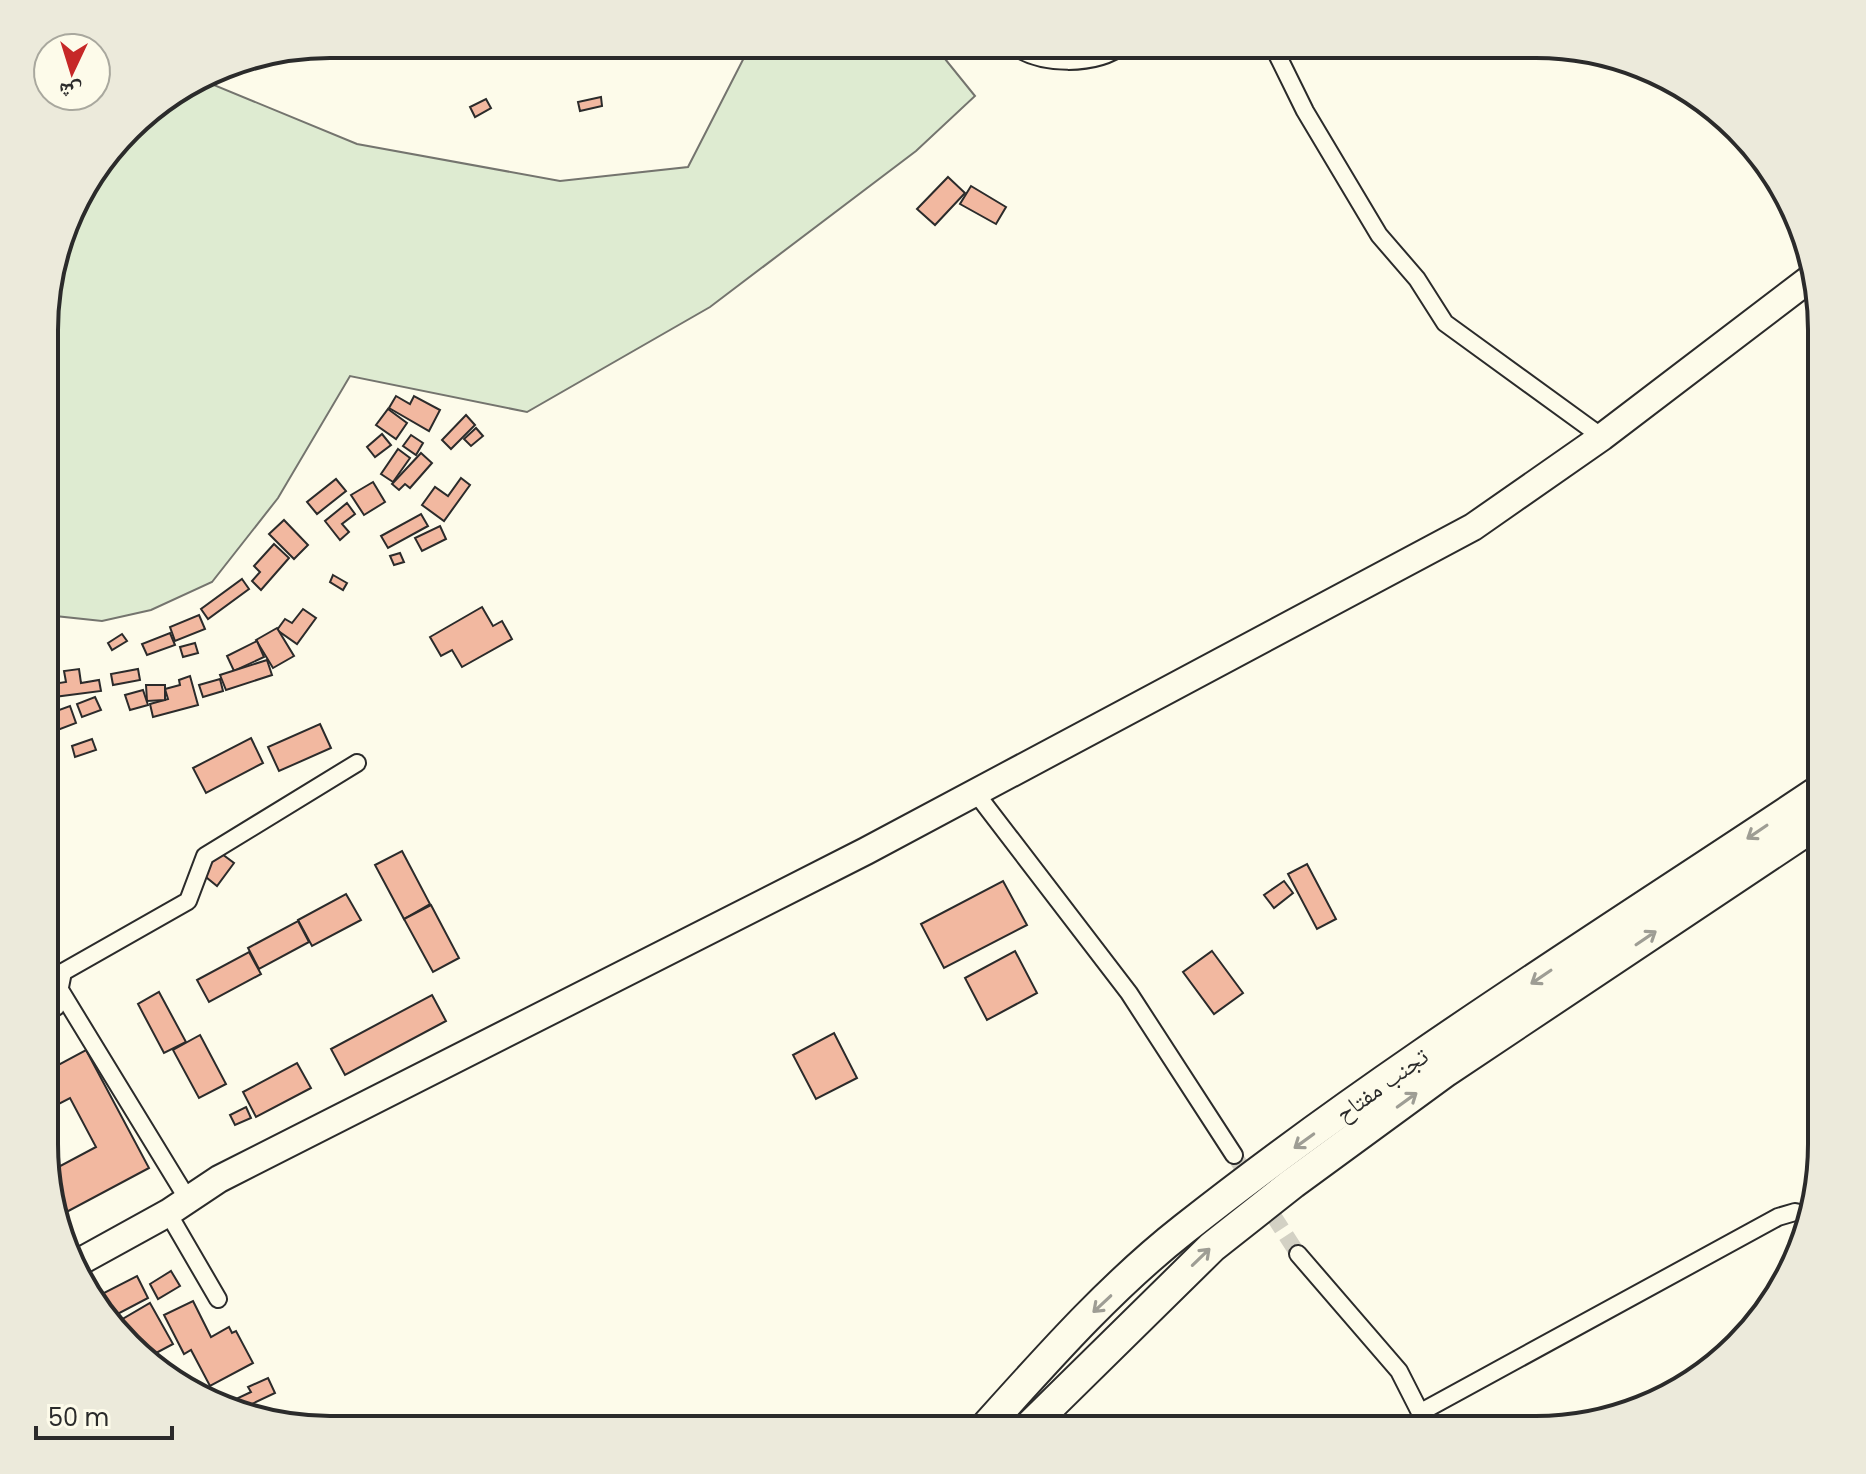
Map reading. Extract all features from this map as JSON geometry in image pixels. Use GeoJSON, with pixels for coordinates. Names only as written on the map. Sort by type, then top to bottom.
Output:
{"type":"FeatureCollection","features":[{"type":"Feature","properties":{"kind":"highway","name":"تجنب مفتاح"},"geometry":{"type":"LineString","coordinates":[[996,1416],[1081,1323],[1182,1230],[1428,1052],[1807,799]]}},
{"type":"Feature","properties":{"kind":"highway","name":"تجنب مفتاح"},"geometry":{"type":"LineString","coordinates":[[1041,1416],[1212,1247],[1293,1183],[1446,1071],[1807,830]]}},
{"type":"Feature","properties":{"kind":"main road"},"geometry":{"type":"LineString","coordinates":[[84,1259],[177,1206],[975,792],[1473,527],[1602,437],[1804,283]]}},
{"type":"Feature","properties":{"kind":"street"},"geometry":{"type":"LineString","coordinates":[[1042,59],[1084,59]]}},
{"type":"Feature","properties":{"kind":"street"},"geometry":{"type":"LineString","coordinates":[[1279,59],[1305,111],[1379,235],[1417,279],[1445,323],[1602,437]]}},
{"type":"Feature","properties":{"kind":"street"},"geometry":{"type":"LineString","coordinates":[[59,995],[63,972],[188,901],[205,856],[357,763]]}},
{"type":"Feature","properties":{"kind":"street"},"geometry":{"type":"LineString","coordinates":[[975,792],[1129,993],[1234,1155]]}},
{"type":"Feature","properties":{"kind":"street"},"geometry":{"type":"LineString","coordinates":[[60,990],[177,1206],[218,1299]]}},
{"type":"Feature","properties":{"kind":"street"},"geometry":{"type":"LineString","coordinates":[[1421,1412],[1778,1217],[1799,1213]]}},
{"type":"Feature","properties":{"kind":"street"},"geometry":{"type":"LineString","coordinates":[[1298,1254],[1399,1371],[1423,1416]]}},
{"type":"Feature","properties":{"kind":"green space"},"geometry":{"type":"Polygon","coordinates":[[[743,59],[945,59],[975,96],[916,151],[710,307],[527,412],[350,376],[278,498],[212,582],[151,610],[102,621],[58,616],[58,330],[63,277],[72,242],[104,179],[125,151],[151,125],[179,104],[213,84],[357,144],[560,181],[688,167],[743,59]]]}},
{"type":"Feature","properties":{"kind":"building"},"geometry":{"type":"Polygon","coordinates":[[[601,97],[602,106],[580,111],[578,102],[601,97]]]}},
{"type":"Feature","properties":{"kind":"building"},"geometry":{"type":"Polygon","coordinates":[[[486,99],[491,108],[475,117],[470,107],[486,99]]]}},
{"type":"Feature","properties":{"kind":"building"},"geometry":{"type":"Polygon","coordinates":[[[948,177],[965,193],[935,225],[917,209],[948,177]]]}},
{"type":"Feature","properties":{"kind":"building"},"geometry":{"type":"Polygon","coordinates":[[[971,186],[1006,207],[996,224],[960,204],[971,186]]]}},
{"type":"Feature","properties":{"kind":"building"},"geometry":{"type":"Polygon","coordinates":[[[396,396],[410,404],[414,396],[440,410],[429,431],[389,408],[396,396]]]}},
{"type":"Feature","properties":{"kind":"building"},"geometry":{"type":"Polygon","coordinates":[[[388,409],[407,423],[396,439],[376,425],[388,409]]]}},
{"type":"Feature","properties":{"kind":"building"},"geometry":{"type":"Polygon","coordinates":[[[466,415],[475,425],[451,449],[442,440],[466,415]]]}},
{"type":"Feature","properties":{"kind":"building"},"geometry":{"type":"Polygon","coordinates":[[[476,428],[483,436],[471,446],[464,439],[476,428]]]}},
{"type":"Feature","properties":{"kind":"building"},"geometry":{"type":"Polygon","coordinates":[[[382,434],[391,445],[375,457],[367,447],[382,434]]]}},
{"type":"Feature","properties":{"kind":"building"},"geometry":{"type":"Polygon","coordinates":[[[411,435],[423,443],[416,455],[403,446],[411,435]]]}},
{"type":"Feature","properties":{"kind":"building"},"geometry":{"type":"Polygon","coordinates":[[[398,449],[410,458],[393,482],[381,474],[398,449]]]}},
{"type":"Feature","properties":{"kind":"building"},"geometry":{"type":"Polygon","coordinates":[[[421,453],[432,463],[410,488],[405,484],[399,490],[392,484],[421,453]]]}},
{"type":"Feature","properties":{"kind":"building"},"geometry":{"type":"Polygon","coordinates":[[[461,478],[470,485],[444,521],[422,505],[435,487],[448,496],[461,478]]]}},
{"type":"Feature","properties":{"kind":"building"},"geometry":{"type":"Polygon","coordinates":[[[336,479],[346,491],[317,514],[307,502],[336,479]]]}},
{"type":"Feature","properties":{"kind":"building"},"geometry":{"type":"Polygon","coordinates":[[[373,482],[385,502],[364,515],[351,495],[373,482]]]}},
{"type":"Feature","properties":{"kind":"building"},"geometry":{"type":"Polygon","coordinates":[[[347,503],[355,514],[342,524],[349,532],[340,540],[325,521],[347,503]]]}},
{"type":"Feature","properties":{"kind":"building"},"geometry":{"type":"Polygon","coordinates":[[[421,514],[428,526],[388,548],[381,536],[421,514]]]}},
{"type":"Feature","properties":{"kind":"building"},"geometry":{"type":"Polygon","coordinates":[[[284,520],[308,545],[294,559],[269,534],[284,520]]]}},
{"type":"Feature","properties":{"kind":"building"},"geometry":{"type":"Polygon","coordinates":[[[440,526],[446,539],[422,551],[415,538],[440,526]]]}},
{"type":"Feature","properties":{"kind":"building"},"geometry":{"type":"Polygon","coordinates":[[[274,544],[289,558],[261,590],[252,581],[260,572],[254,566],[274,544]]]}},
{"type":"Feature","properties":{"kind":"building"},"geometry":{"type":"Polygon","coordinates":[[[400,553],[404,562],[394,565],[390,556],[400,553]]]}},
{"type":"Feature","properties":{"kind":"building"},"geometry":{"type":"Polygon","coordinates":[[[333,575],[347,583],[343,590],[330,582],[333,575]]]}},
{"type":"Feature","properties":{"kind":"building"},"geometry":{"type":"Polygon","coordinates":[[[242,579],[249,589],[208,619],[201,609],[242,579]]]}},
{"type":"Feature","properties":{"kind":"building"},"geometry":{"type":"Polygon","coordinates":[[[482,607],[493,626],[502,621],[512,639],[462,667],[452,650],[441,656],[430,637],[482,607]]]}},
{"type":"Feature","properties":{"kind":"building"},"geometry":{"type":"Polygon","coordinates":[[[303,609],[316,618],[297,644],[277,630],[285,619],[292,623],[303,609]]]}},
{"type":"Feature","properties":{"kind":"building"},"geometry":{"type":"Polygon","coordinates":[[[199,615],[205,629],[175,641],[170,627],[199,615]]]}},
{"type":"Feature","properties":{"kind":"building"},"geometry":{"type":"Polygon","coordinates":[[[277,628],[294,656],[273,668],[256,640],[277,628]]]}},
{"type":"Feature","properties":{"kind":"building"},"geometry":{"type":"Polygon","coordinates":[[[170,633],[175,645],[147,655],[142,644],[170,633]]]}},
{"type":"Feature","properties":{"kind":"building"},"geometry":{"type":"Polygon","coordinates":[[[122,634],[127,641],[112,650],[108,643],[122,634]]]}},
{"type":"Feature","properties":{"kind":"building"},"geometry":{"type":"Polygon","coordinates":[[[257,641],[264,657],[234,671],[227,656],[257,641]]]}},
{"type":"Feature","properties":{"kind":"building"},"geometry":{"type":"Polygon","coordinates":[[[195,643],[198,653],[183,657],[180,647],[195,643]]]}},
{"type":"Feature","properties":{"kind":"building"},"geometry":{"type":"Polygon","coordinates":[[[267,660],[272,675],[226,690],[220,675],[267,660]]]}},
{"type":"Feature","properties":{"kind":"building"},"geometry":{"type":"Polygon","coordinates":[[[79,669],[81,683],[99,680],[101,691],[58,696],[58,683],[66,682],[64,671],[79,669]]]}},
{"type":"Feature","properties":{"kind":"building"},"geometry":{"type":"Polygon","coordinates":[[[138,669],[140,680],[113,685],[111,674],[138,669]]]}},
{"type":"Feature","properties":{"kind":"building"},"geometry":{"type":"Polygon","coordinates":[[[190,676],[198,705],[153,717],[150,704],[168,699],[165,689],[180,685],[179,680],[190,676]]]}},
{"type":"Feature","properties":{"kind":"building"},"geometry":{"type":"Polygon","coordinates":[[[220,679],[223,691],[203,697],[199,685],[220,679]]]}},
{"type":"Feature","properties":{"kind":"building"},"geometry":{"type":"Polygon","coordinates":[[[146,685],[165,685],[165,700],[147,701],[146,685]]]}},
{"type":"Feature","properties":{"kind":"building"},"geometry":{"type":"Polygon","coordinates":[[[143,690],[148,705],[130,710],[125,695],[143,690]]]}},
{"type":"Feature","properties":{"kind":"building"},"geometry":{"type":"Polygon","coordinates":[[[95,697],[101,710],[82,717],[77,704],[95,697]]]}},
{"type":"Feature","properties":{"kind":"building"},"geometry":{"type":"Polygon","coordinates":[[[70,706],[76,723],[58,730],[58,710],[70,706]]]}},
{"type":"Feature","properties":{"kind":"building"},"geometry":{"type":"Polygon","coordinates":[[[320,724],[331,748],[279,771],[268,747],[320,724]]]}},
{"type":"Feature","properties":{"kind":"building"},"geometry":{"type":"Polygon","coordinates":[[[251,738],[263,763],[206,793],[193,768],[251,738]]]}},
{"type":"Feature","properties":{"kind":"building"},"geometry":{"type":"Polygon","coordinates":[[[92,739],[96,750],[75,757],[72,746],[92,739]]]}},
{"type":"Feature","properties":{"kind":"building"},"geometry":{"type":"Polygon","coordinates":[[[218,851],[234,863],[217,886],[201,873],[218,851]]]}},
{"type":"Feature","properties":{"kind":"building"},"geometry":{"type":"Polygon","coordinates":[[[402,851],[430,904],[404,919],[375,865],[402,851]]]}},
{"type":"Feature","properties":{"kind":"building"},"geometry":{"type":"Polygon","coordinates":[[[1307,864],[1336,919],[1317,929],[1288,874],[1307,864]]]}},
{"type":"Feature","properties":{"kind":"building"},"geometry":{"type":"Polygon","coordinates":[[[1003,881],[1027,925],[944,968],[921,924],[1003,881]]]}},
{"type":"Feature","properties":{"kind":"building"},"geometry":{"type":"Polygon","coordinates":[[[1284,881],[1293,893],[1274,908],[1264,895],[1284,881]]]}},
{"type":"Feature","properties":{"kind":"building"},"geometry":{"type":"Polygon","coordinates":[[[346,894],[361,920],[312,946],[298,920],[346,894]]]}},
{"type":"Feature","properties":{"kind":"building"},"geometry":{"type":"Polygon","coordinates":[[[431,905],[459,958],[433,972],[404,919],[431,905]]]}},
{"type":"Feature","properties":{"kind":"building"},"geometry":{"type":"Polygon","coordinates":[[[298,921],[309,942],[259,969],[248,948],[298,921]]]}},
{"type":"Feature","properties":{"kind":"building"},"geometry":{"type":"Polygon","coordinates":[[[1015,951],[1037,993],[987,1020],[965,978],[1015,951]]]}},
{"type":"Feature","properties":{"kind":"building"},"geometry":{"type":"Polygon","coordinates":[[[1212,951],[1243,993],[1214,1014],[1183,972],[1212,951]]]}},
{"type":"Feature","properties":{"kind":"building"},"geometry":{"type":"Polygon","coordinates":[[[249,952],[261,974],[209,1002],[197,980],[249,952]]]}},
{"type":"Feature","properties":{"kind":"building"},"geometry":{"type":"Polygon","coordinates":[[[159,992],[186,1042],[164,1053],[138,1004],[159,992]]]}},
{"type":"Feature","properties":{"kind":"building"},"geometry":{"type":"Polygon","coordinates":[[[432,995],[446,1021],[345,1075],[331,1049],[432,995]]]}},
{"type":"Feature","properties":{"kind":"building"},"geometry":{"type":"Polygon","coordinates":[[[834,1033],[857,1078],[816,1099],[793,1055],[834,1033]]]}},
{"type":"Feature","properties":{"kind":"building"},"geometry":{"type":"Polygon","coordinates":[[[200,1035],[226,1084],[199,1098],[173,1050],[200,1035]]]}},
{"type":"Feature","properties":{"kind":"building"},"geometry":{"type":"Polygon","coordinates":[[[86,1050],[149,1168],[66,1212],[59,1166],[96,1147],[70,1098],[59,1104],[59,1065],[86,1050]]]}},
{"type":"Feature","properties":{"kind":"building"},"geometry":{"type":"Polygon","coordinates":[[[297,1063],[311,1088],[256,1117],[243,1092],[297,1063]]]}},
{"type":"Feature","properties":{"kind":"building"},"geometry":{"type":"Polygon","coordinates":[[[246,1107],[251,1118],[235,1125],[230,1115],[246,1107]]]}},
{"type":"Feature","properties":{"kind":"building"},"geometry":{"type":"Polygon","coordinates":[[[171,1271],[180,1286],[158,1299],[150,1284],[171,1271]]]}},
{"type":"Feature","properties":{"kind":"building"},"geometry":{"type":"Polygon","coordinates":[[[137,1276],[148,1298],[117,1314],[103,1293],[137,1276]]]}},
{"type":"Feature","properties":{"kind":"building"},"geometry":{"type":"Polygon","coordinates":[[[193,1301],[211,1337],[229,1327],[232,1333],[236,1331],[253,1363],[210,1386],[191,1350],[184,1354],[164,1315],[193,1301]]]}},
{"type":"Feature","properties":{"kind":"building"},"geometry":{"type":"Polygon","coordinates":[[[150,1303],[173,1344],[156,1353],[122,1319],[150,1303]]]}},
{"type":"Feature","properties":{"kind":"building"},"geometry":{"type":"Polygon","coordinates":[[[268,1378],[275,1393],[251,1404],[236,1399],[251,1392],[248,1387],[268,1378]]]}},
{"type":"Feature","properties":{"kind":"tunnel"},"geometry":{"type":"LineString","coordinates":[[1234,1155],[1298,1254]]}}]}
